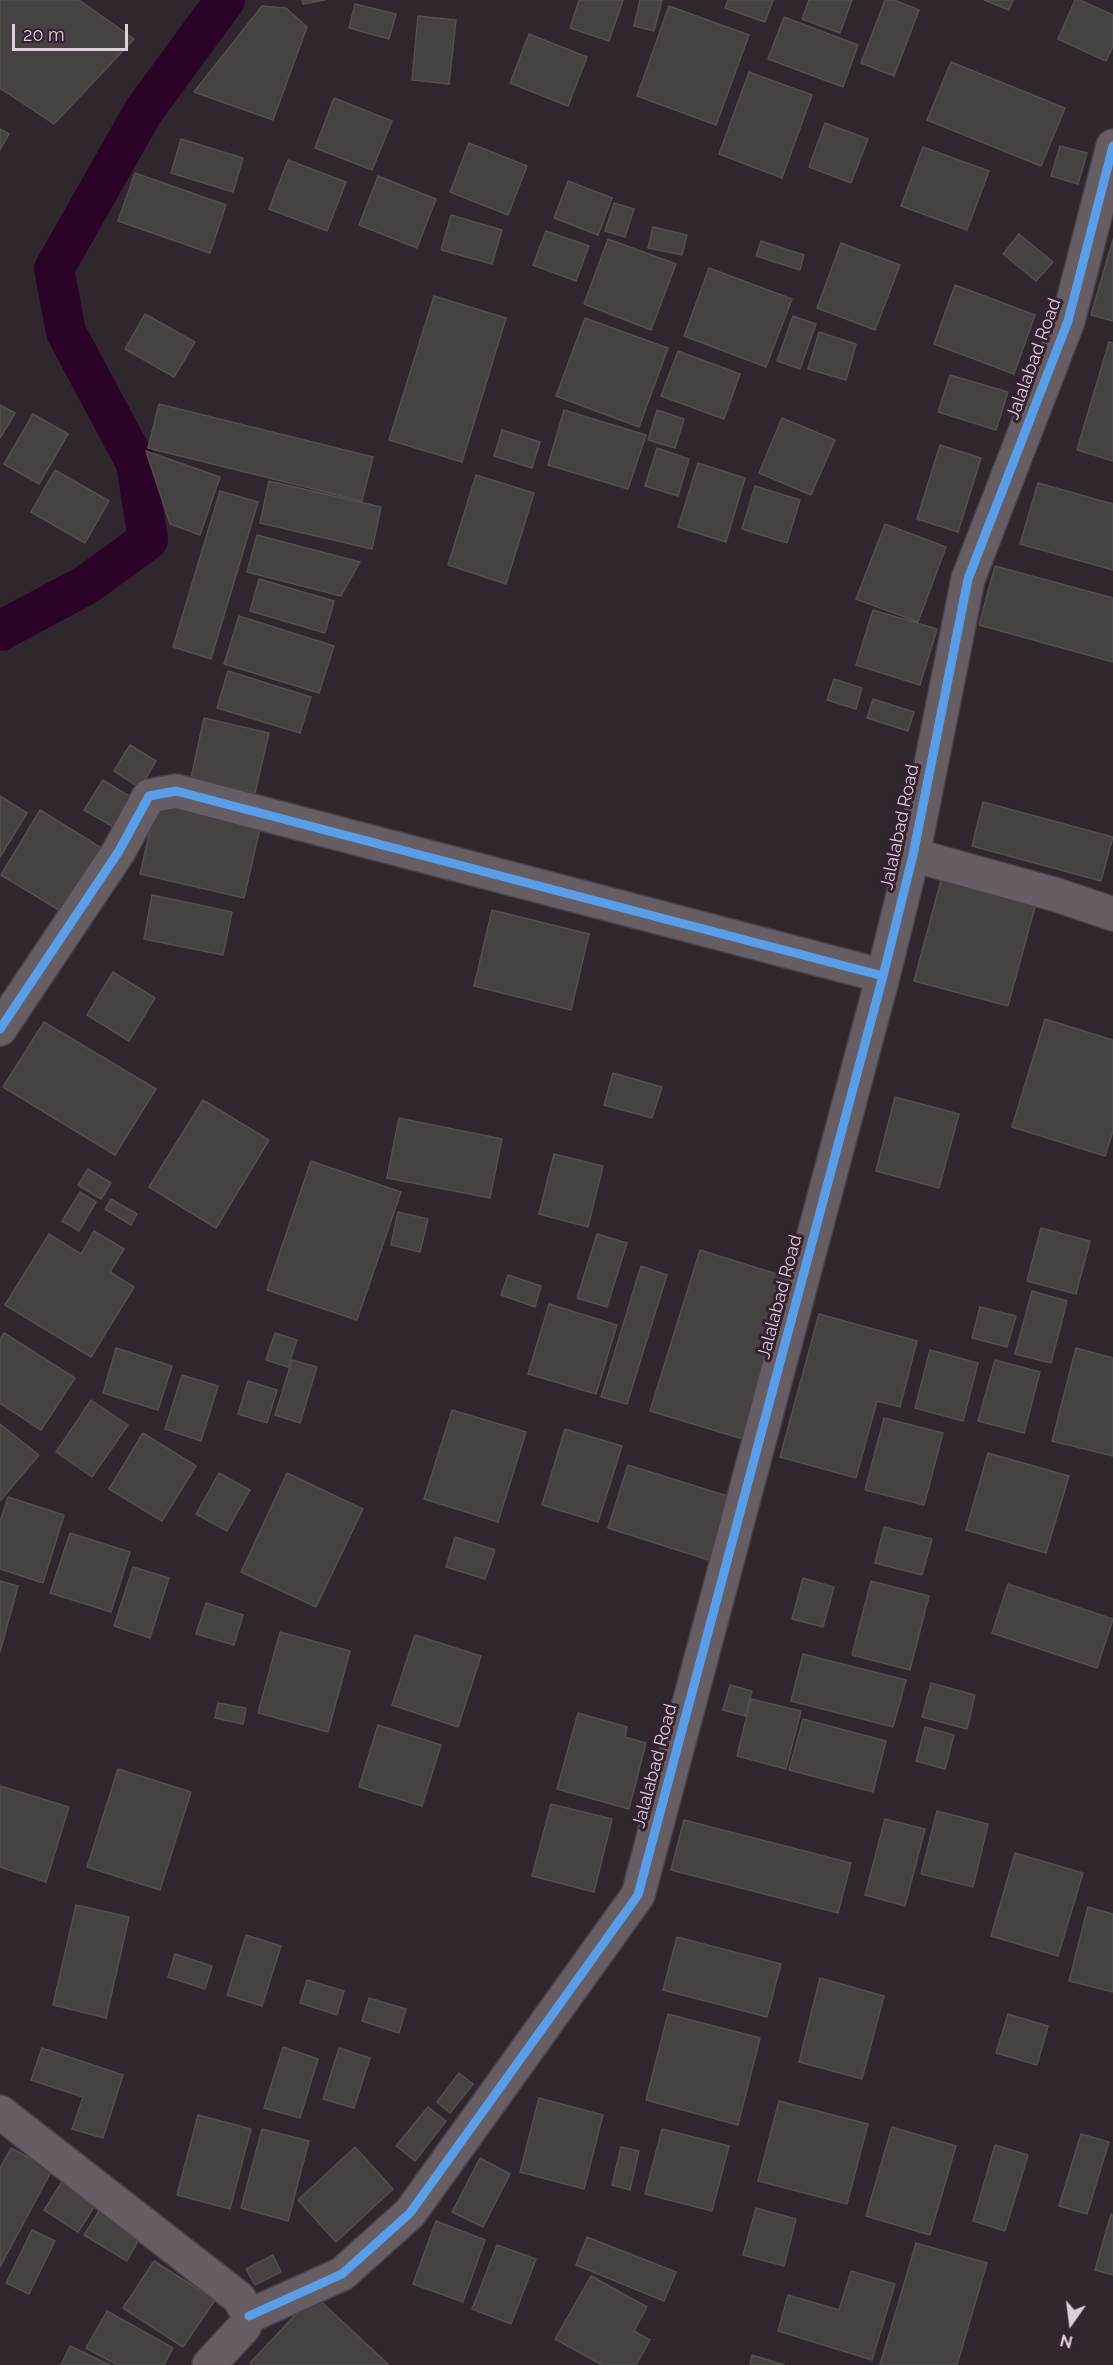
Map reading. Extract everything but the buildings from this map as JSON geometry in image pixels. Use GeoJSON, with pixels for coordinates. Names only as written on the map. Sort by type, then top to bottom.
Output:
{"type":"FeatureCollection","features":[{"type":"Feature","properties":{"kind":"street","name":"Jalalabad Road"},"geometry":{"type":"LineString","coordinates":[[249,2316],[342,2274],[410,2213],[638,1895],[883,976],[913,855],[968,579],[1068,321],[1113,146]]}},
{"type":"Feature","properties":{"kind":"street"},"geometry":{"type":"LineString","coordinates":[[0,1029],[119,851],[149,796],[176,791],[883,976]]}},
{"type":"Feature","properties":{"kind":"street"},"geometry":{"type":"LineString","coordinates":[[913,855],[1057,895],[1113,914]]}},
{"type":"Feature","properties":{"kind":"street"},"geometry":{"type":"LineString","coordinates":[[0,2112],[239,2298],[249,2316],[244,2326],[212,2364]]}},
{"type":"Feature","properties":{"kind":"waterway"},"geometry":{"type":"LineString","coordinates":[[0,631],[86,585],[148,540],[136,463],[66,332],[54,269],[143,112],[225,0]]}},
{"type":"Feature","properties":{"kind":"cycle path"},"geometry":{"type":"LineString","coordinates":[[249,2316],[342,2274],[410,2213],[638,1895],[883,976],[913,855],[968,579],[1068,321],[1113,146]]}},
{"type":"Feature","properties":{"kind":"cycle path"},"geometry":{"type":"LineString","coordinates":[[0,1029],[119,851],[149,796],[176,791],[883,976]]}}]}
